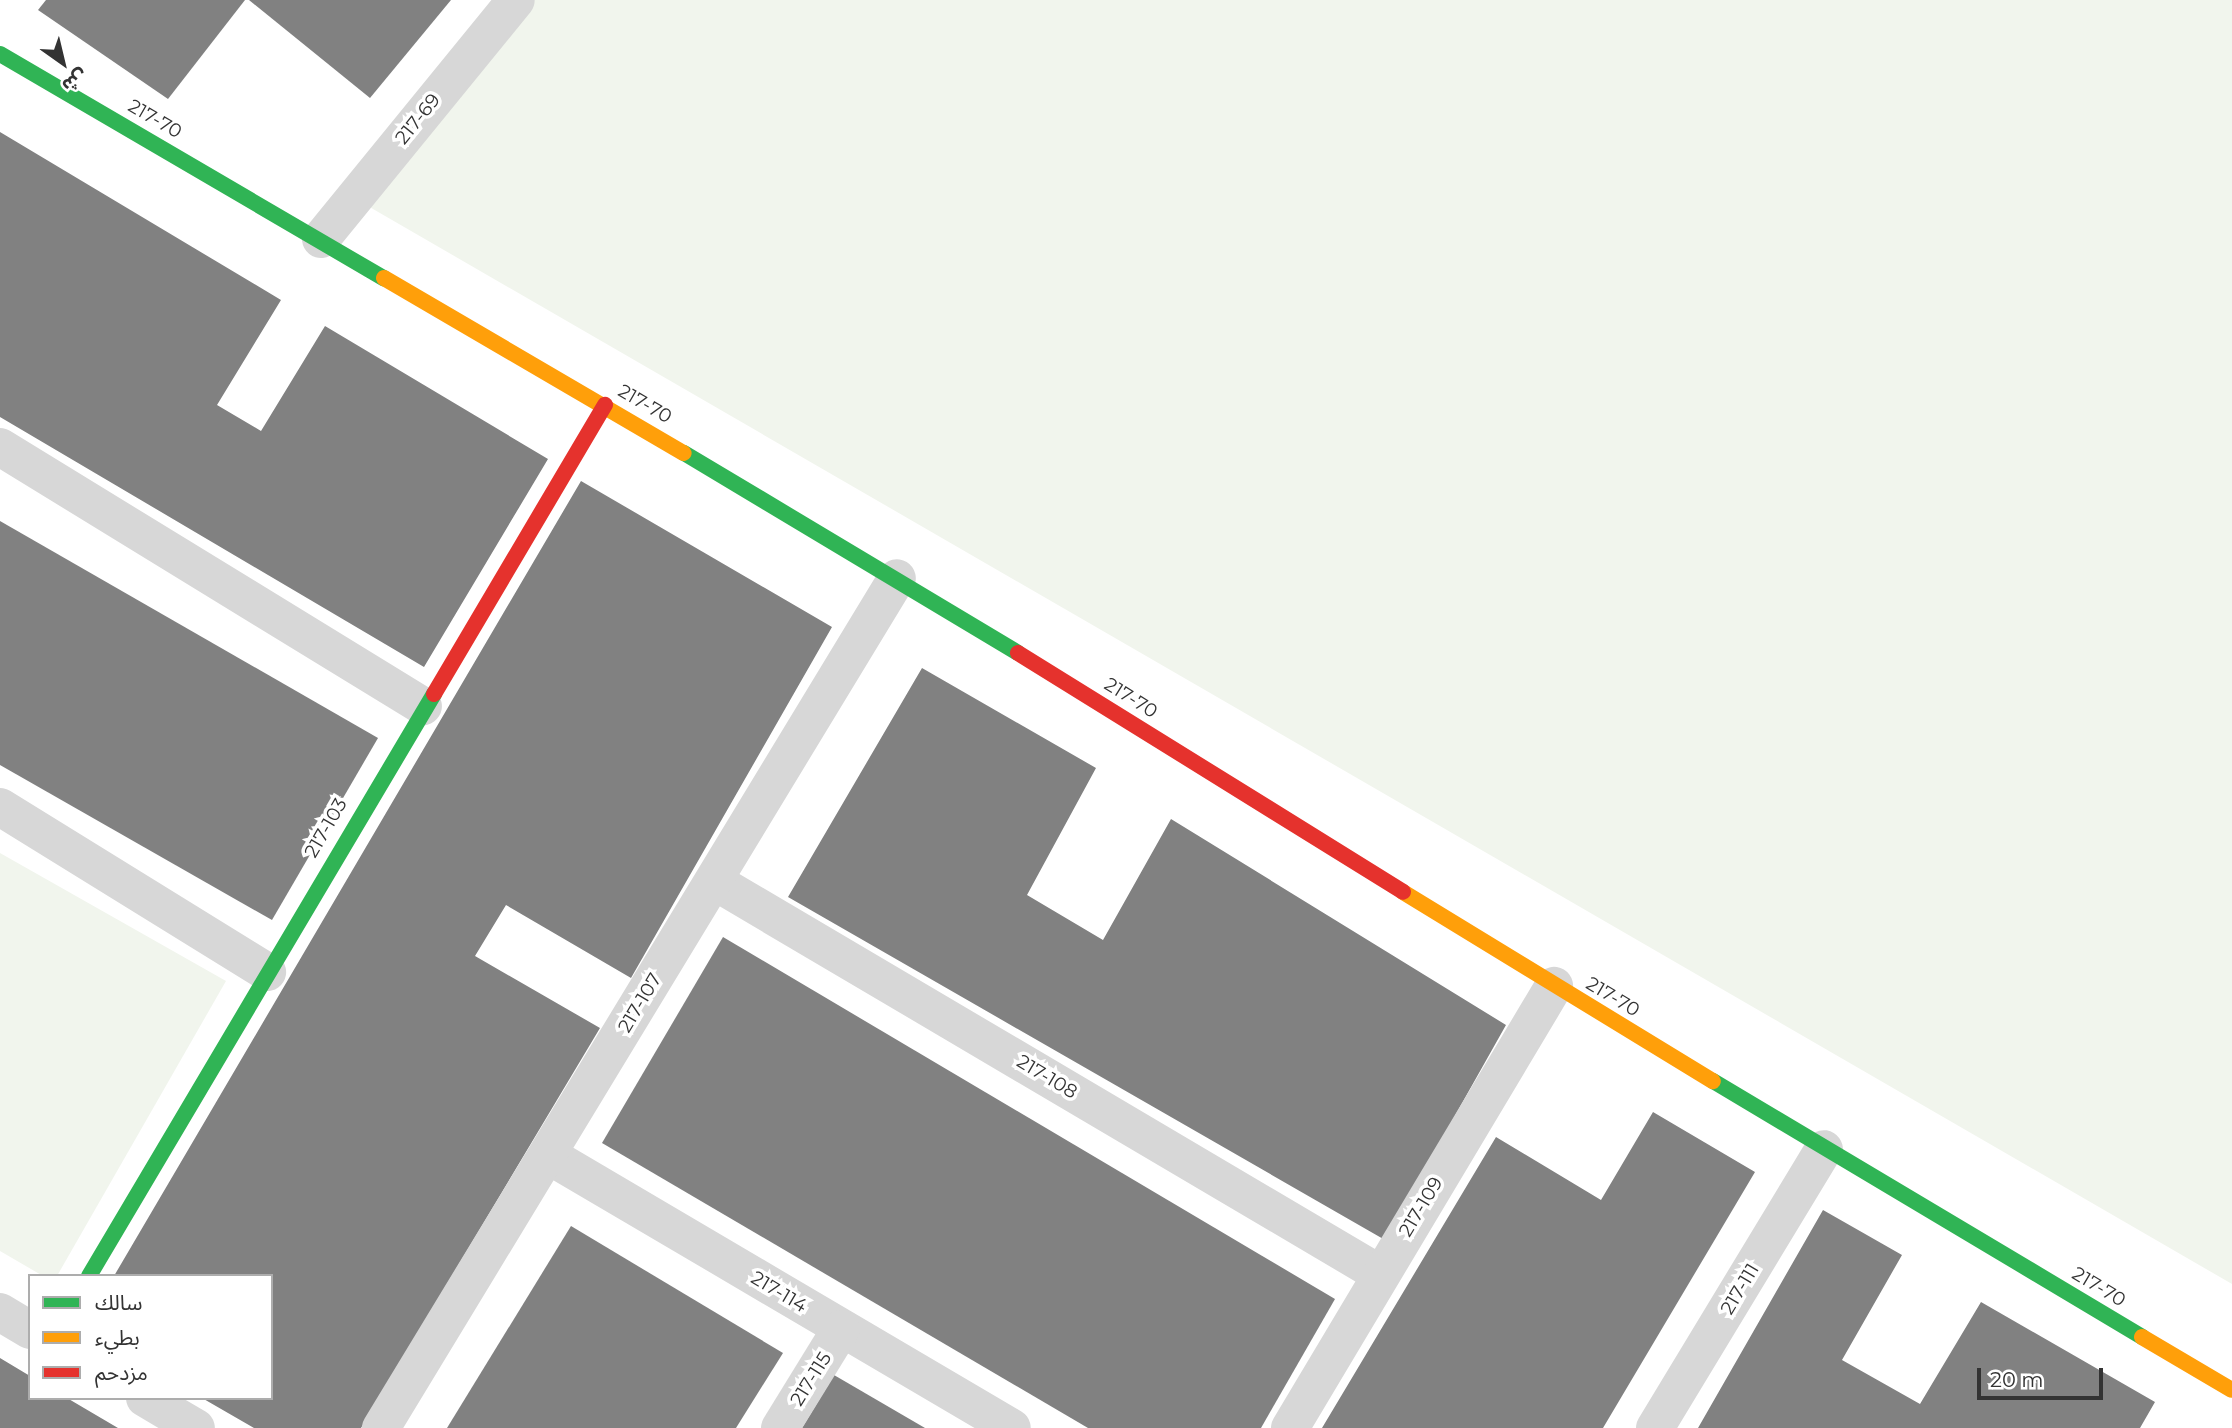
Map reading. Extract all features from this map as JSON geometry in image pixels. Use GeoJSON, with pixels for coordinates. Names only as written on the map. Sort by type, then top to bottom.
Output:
{"type":"FeatureCollection","features":[{"type":"Feature","properties":{"kind":"street","name":"217-69"},"geometry":{"type":"LineString","coordinates":[[321,239],[516,0]]}},
{"type":"Feature","properties":{"kind":"street","name":"217-70"},"geometry":{"type":"LineString","coordinates":[[0,54],[321,239],[897,578],[1555,986],[1824,1149],[2232,1390]]}},
{"type":"Feature","properties":{"kind":"street","name":"217-103"},"geometry":{"type":"LineString","coordinates":[[90,1274],[423,706],[605,405]]}},
{"type":"Feature","properties":{"kind":"street"},"geometry":{"type":"LineString","coordinates":[[0,447],[423,706]]}},
{"type":"Feature","properties":{"kind":"street","name":"217-107"},"geometry":{"type":"LineString","coordinates":[[381,1428],[897,578]]}},
{"type":"Feature","properties":{"kind":"street"},"geometry":{"type":"LineString","coordinates":[[0,807],[267,972]]}},
{"type":"Feature","properties":{"kind":"street","name":"217-108"},"geometry":{"type":"LineString","coordinates":[[714,881],[1380,1274]]}},
{"type":"Feature","properties":{"kind":"street","name":"217-109"},"geometry":{"type":"LineString","coordinates":[[1290,1428],[1555,986]]}},
{"type":"Feature","properties":{"kind":"street","name":"217-111"},"geometry":{"type":"LineString","coordinates":[[1655,1428],[1824,1149]]}},
{"type":"Feature","properties":{"kind":"street","name":"217-114"},"geometry":{"type":"LineString","coordinates":[[548,1155],[1012,1428]]}},
{"type":"Feature","properties":{"kind":"street"},"geometry":{"type":"LineString","coordinates":[[0,1312],[28,1329]]}},
{"type":"Feature","properties":{"kind":"street","name":"217-115"},"geometry":{"type":"LineString","coordinates":[[780,1428],[841,1329]]}},
{"type":"Feature","properties":{"kind":"street"},"geometry":{"type":"LineString","coordinates":[[148,1400],[196,1428]]}},
{"type":"Feature","properties":{"kind":"shaded area"},"geometry":{"type":"Polygon","coordinates":[[[529,0],[2232,0],[2232,1284],[354,198],[529,0]]]}},
{"type":"Feature","properties":{"kind":"shaded area"},"geometry":{"type":"Polygon","coordinates":[[[0,853],[226,981],[58,1274],[40,1274],[0,1251],[0,853]]]}},
{"type":"Feature","properties":{"kind":"building"},"geometry":{"type":"Polygon","coordinates":[[[46,0],[245,0],[168,99],[38,10],[46,0]]]}},
{"type":"Feature","properties":{"kind":"building"},"geometry":{"type":"Polygon","coordinates":[[[249,0],[451,0],[370,98],[249,0]]]}},
{"type":"Feature","properties":{"kind":"building"},"geometry":{"type":"Polygon","coordinates":[[[0,132],[281,300],[217,405],[261,431],[325,326],[548,459],[424,667],[0,417],[0,132]]]}},
{"type":"Feature","properties":{"kind":"building"},"geometry":{"type":"Polygon","coordinates":[[[581,481],[832,627],[631,978],[506,905],[475,956],[600,1028],[361,1428],[254,1428],[205,1400],[273,1400],[273,1274],[115,1274],[581,481]]]}},
{"type":"Feature","properties":{"kind":"building"},"geometry":{"type":"Polygon","coordinates":[[[0,521],[378,738],[272,920],[0,765],[0,521]]]}},
{"type":"Feature","properties":{"kind":"building"},"geometry":{"type":"Polygon","coordinates":[[[922,668],[1096,768],[1027,895],[1103,940],[1171,819],[1506,1025],[1385,1240],[788,897],[922,668]]]}},
{"type":"Feature","properties":{"kind":"building"},"geometry":{"type":"Polygon","coordinates":[[[723,937],[1335,1299],[1261,1428],[1088,1428],[602,1143],[723,937]]]}},
{"type":"Feature","properties":{"kind":"building"},"geometry":{"type":"Polygon","coordinates":[[[1653,1112],[1755,1172],[1603,1428],[1322,1428],[1496,1137],[1601,1200],[1653,1112]]]}},
{"type":"Feature","properties":{"kind":"building"},"geometry":{"type":"Polygon","coordinates":[[[1823,1210],[1902,1255],[1842,1360],[1920,1404],[1981,1302],[2155,1402],[2140,1428],[1698,1428],[1823,1210]]]}},
{"type":"Feature","properties":{"kind":"building"},"geometry":{"type":"Polygon","coordinates":[[[571,1226],[783,1353],[736,1428],[447,1428],[571,1226]]]}},
{"type":"Feature","properties":{"kind":"building"},"geometry":{"type":"Polygon","coordinates":[[[0,1358],[28,1375],[28,1400],[70,1400],[118,1428],[0,1428],[0,1358]]]}},
{"type":"Feature","properties":{"kind":"building"},"geometry":{"type":"Polygon","coordinates":[[[834,1375],[925,1428],[802,1428],[834,1375]]]}},
{"type":"Feature","properties":{"kind":"traffic: fast"},"geometry":{"type":"LineString","coordinates":[[0,54],[384,278]]}},
{"type":"Feature","properties":{"kind":"traffic: fast"},"geometry":{"type":"LineString","coordinates":[[684,453],[1018,653]]}},
{"type":"Feature","properties":{"kind":"traffic: fast"},"geometry":{"type":"LineString","coordinates":[[90,1274],[434,694]]}},
{"type":"Feature","properties":{"kind":"traffic: fast"},"geometry":{"type":"LineString","coordinates":[[1713,1081],[2142,1337]]}},
{"type":"Feature","properties":{"kind":"traffic: slow"},"geometry":{"type":"LineString","coordinates":[[384,278],[684,453]]}},
{"type":"Feature","properties":{"kind":"traffic: slow"},"geometry":{"type":"LineString","coordinates":[[1403,892],[1713,1081]]}},
{"type":"Feature","properties":{"kind":"traffic: slow"},"geometry":{"type":"LineString","coordinates":[[2142,1337],[2232,1390]]}},
{"type":"Feature","properties":{"kind":"traffic: jam"},"geometry":{"type":"LineString","coordinates":[[434,694],[605,405]]}},
{"type":"Feature","properties":{"kind":"traffic: jam"},"geometry":{"type":"LineString","coordinates":[[1018,653],[1403,892]]}}]}
